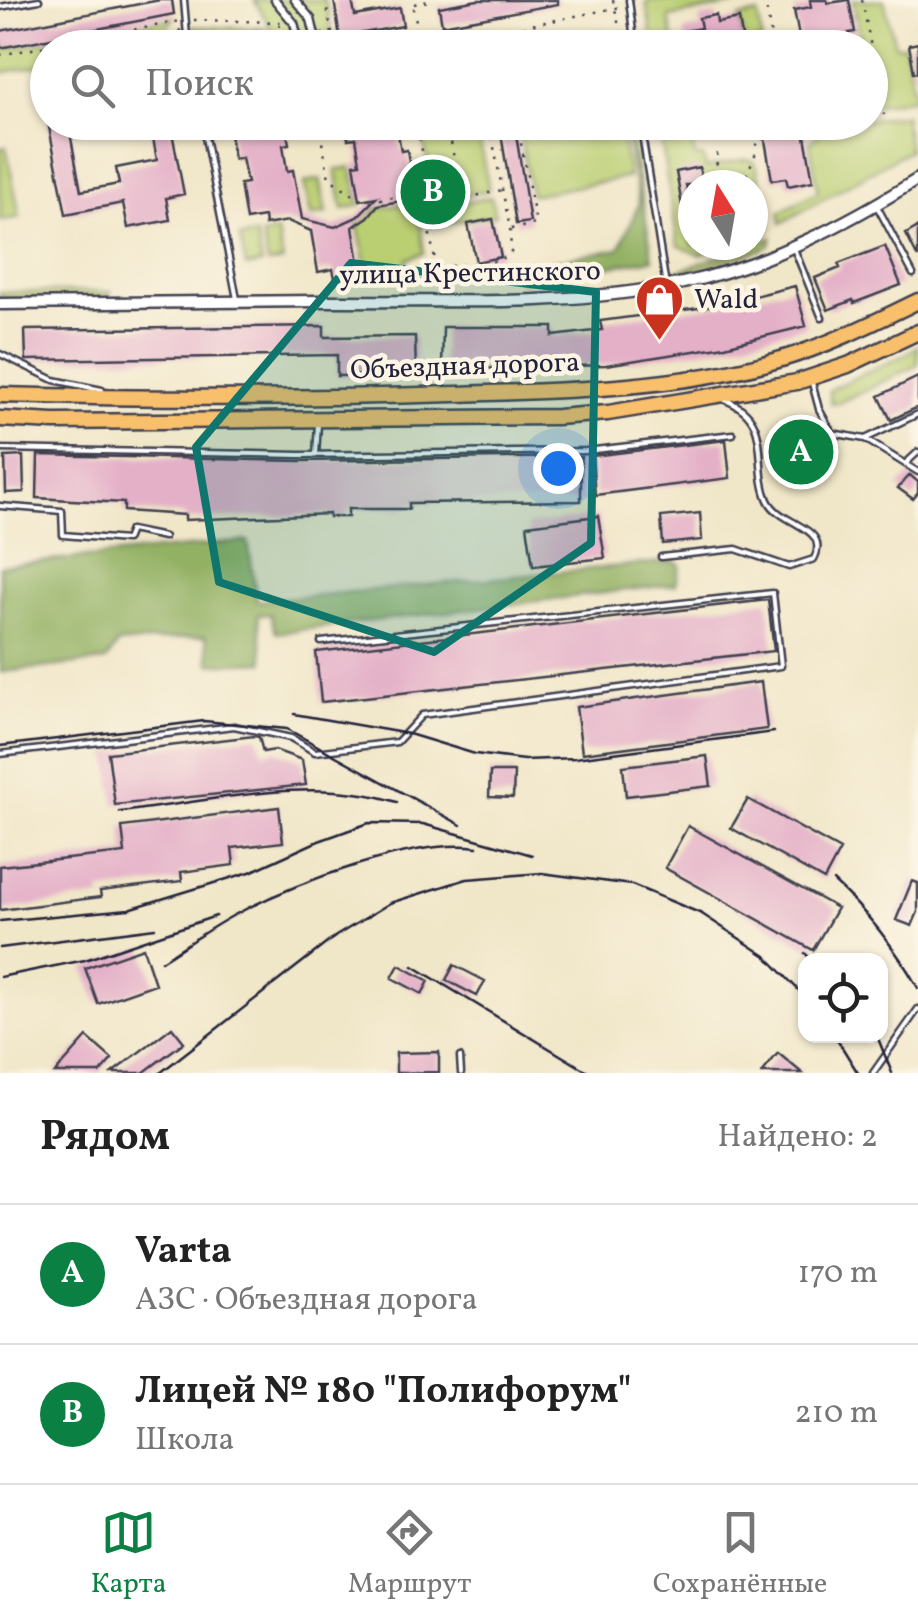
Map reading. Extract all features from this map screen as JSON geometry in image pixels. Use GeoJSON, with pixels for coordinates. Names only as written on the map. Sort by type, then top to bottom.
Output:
{"type":"FeatureCollection","features":[{"type":"Feature","properties":{"kind":"main road","name":"Объездная дорога"},"geometry":{"type":"LineString","coordinates":[[0,395],[419,395],[609,388],[777,360],[918,301]]}},
{"type":"Feature","properties":{"kind":"main road","name":"Объездная дорога"},"geometry":{"type":"LineString","coordinates":[[0,418],[54,422],[557,416],[716,397],[811,379],[918,332]]}},
{"type":"Feature","properties":{"kind":"street"},"geometry":{"type":"LineString","coordinates":[[275,0],[296,30]]}},
{"type":"Feature","properties":{"kind":"street"},"geometry":{"type":"LineString","coordinates":[[295,0],[310,19],[313,30]]}},
{"type":"Feature","properties":{"kind":"street","name":"улица Крестинского"},"geometry":{"type":"LineString","coordinates":[[0,304],[473,301],[624,292],[728,270],[793,246],[876,205],[918,179]]}},
{"type":"Feature","properties":{"kind":"lane"},"geometry":{"type":"LineString","coordinates":[[0,8],[36,0]]}},
{"type":"Feature","properties":{"kind":"lane"},"geometry":{"type":"LineString","coordinates":[[184,0],[188,30]]}},
{"type":"Feature","properties":{"kind":"lane"},"geometry":{"type":"LineString","coordinates":[[629,2],[633,30]]}},
{"type":"Feature","properties":{"kind":"lane"},"geometry":{"type":"LineString","coordinates":[[206,140],[237,302]]}},
{"type":"Feature","properties":{"kind":"lane"},"geometry":{"type":"LineString","coordinates":[[643,140],[666,286]]}},
{"type":"Feature","properties":{"kind":"lane"},"geometry":{"type":"LineString","coordinates":[[876,205],[912,274]]}},
{"type":"Feature","properties":{"kind":"lane"},"geometry":{"type":"LineString","coordinates":[[793,246],[822,318]]}},
{"type":"Feature","properties":{"kind":"lane"},"geometry":{"type":"LineString","coordinates":[[0,304],[0,316]]}},
{"type":"Feature","properties":{"kind":"lane"},"geometry":{"type":"LineString","coordinates":[[0,346],[0,354],[54,380],[141,398]]}},
{"type":"Feature","properties":{"kind":"lane"},"geometry":{"type":"LineString","coordinates":[[811,379],[819,408],[832,433],[865,440],[918,472]]}},
{"type":"Feature","properties":{"kind":"lane"},"geometry":{"type":"LineString","coordinates":[[661,557],[736,549],[789,567],[814,559],[818,550],[812,532],[779,516],[772,508],[765,492],[761,443],[754,423],[741,406],[716,397]]}},
{"type":"Feature","properties":{"kind":"lane"},"geometry":{"type":"LineString","coordinates":[[865,440],[918,414]]}},
{"type":"Feature","properties":{"kind":"lane"},"geometry":{"type":"LineString","coordinates":[[316,455],[318,419]]}},
{"type":"Feature","properties":{"kind":"lane"},"geometry":{"type":"LineString","coordinates":[[0,449],[316,455],[586,451],[733,434]]}},
{"type":"Feature","properties":{"kind":"lane"},"geometry":{"type":"LineString","coordinates":[[905,464],[918,452]]}},
{"type":"Feature","properties":{"kind":"lane"},"geometry":{"type":"LineString","coordinates":[[0,506],[62,511],[63,534],[126,540],[130,530],[164,537]]}},
{"type":"Feature","properties":{"kind":"lane"},"geometry":{"type":"LineString","coordinates":[[0,754],[234,726],[291,738],[315,752],[397,742],[422,715],[782,666],[772,593],[321,642]]}},
{"type":"Feature","properties":{"kind":"lane"},"geometry":{"type":"LineString","coordinates":[[873,1073],[918,1009]]}},
{"type":"Feature","properties":{"kind":"lane"},"geometry":{"type":"LineString","coordinates":[[460,1057],[461,1073]]}},
{"type":"Feature","properties":{"kind":"path"},"geometry":{"type":"LineString","coordinates":[[326,0],[334,30]]}},
{"type":"Feature","properties":{"kind":"path"},"geometry":{"type":"LineString","coordinates":[[362,0],[370,0]]}},
{"type":"Feature","properties":{"kind":"path"},"geometry":{"type":"LineString","coordinates":[[418,30],[412,2],[434,0]]}},
{"type":"Feature","properties":{"kind":"path"},"geometry":{"type":"LineString","coordinates":[[613,0],[620,30]]}},
{"type":"Feature","properties":{"kind":"path"},"geometry":{"type":"LineString","coordinates":[[767,0],[771,30]]}},
{"type":"Feature","properties":{"kind":"path"},"geometry":{"type":"LineString","coordinates":[[862,0],[868,30]]}},
{"type":"Feature","properties":{"kind":"path"},"geometry":{"type":"LineString","coordinates":[[506,30],[629,2]]}},
{"type":"Feature","properties":{"kind":"path"},"geometry":{"type":"LineString","coordinates":[[180,30],[188,20]]}},
{"type":"Feature","properties":{"kind":"path"},"geometry":{"type":"LineString","coordinates":[[134,30],[188,20],[294,22]]}},
{"type":"Feature","properties":{"kind":"path"},"geometry":{"type":"LineString","coordinates":[[278,22],[282,30]]}},
{"type":"Feature","properties":{"kind":"path"},"geometry":{"type":"LineString","coordinates":[[0,55],[30,49]]}},
{"type":"Feature","properties":{"kind":"path"},"geometry":{"type":"LineString","coordinates":[[322,140],[329,178],[364,202],[420,192]]}},
{"type":"Feature","properties":{"kind":"path"},"geometry":{"type":"LineString","coordinates":[[420,140],[426,174],[420,192],[441,288]]}},
{"type":"Feature","properties":{"kind":"path"},"geometry":{"type":"LineString","coordinates":[[451,140],[462,198],[502,190]]}},
{"type":"Feature","properties":{"kind":"path"},"geometry":{"type":"LineString","coordinates":[[438,272],[441,267],[498,261],[510,253],[510,229],[492,140]]}},
{"type":"Feature","properties":{"kind":"path"},"geometry":{"type":"LineString","coordinates":[[510,229],[536,224],[521,140]]}},
{"type":"Feature","properties":{"kind":"path"},"geometry":{"type":"LineString","coordinates":[[748,170],[756,140]]}},
{"type":"Feature","properties":{"kind":"path"},"geometry":{"type":"LineString","coordinates":[[718,170],[715,155],[721,154]]}},
{"type":"Feature","properties":{"kind":"highlighted area"},"geometry":{"type":"Polygon","coordinates":[[[351,263],[596,292],[591,543],[434,652],[219,582],[196,447],[351,263]]]}},
{"type":"Feature","properties":{"kind":"green space"},"geometry":{"type":"Polygon","coordinates":[[[254,0],[325,0],[331,30],[272,30],[254,0]]]}},
{"type":"Feature","properties":{"kind":"green space"},"geometry":{"type":"Polygon","coordinates":[[[755,0],[669,17],[671,30],[651,30],[646,2],[755,0]]]}},
{"type":"Feature","properties":{"kind":"green space"},"geometry":{"type":"Polygon","coordinates":[[[853,0],[884,0],[895,45],[904,45],[915,98],[888,102],[888,30],[859,30],[853,0]]]}},
{"type":"Feature","properties":{"kind":"green space"},"geometry":{"type":"Polygon","coordinates":[[[758,14],[760,30],[742,30],[740,18],[758,14]]]}},
{"type":"Feature","properties":{"kind":"green space"},"geometry":{"type":"Polygon","coordinates":[[[174,18],[165,30],[109,30],[174,18]]]}},
{"type":"Feature","properties":{"kind":"green space"},"geometry":{"type":"Polygon","coordinates":[[[192,27],[269,29],[264,30],[192,27]]]}},
{"type":"Feature","properties":{"kind":"green space"},"geometry":{"type":"Polygon","coordinates":[[[30,44],[30,67],[0,73],[0,50],[30,44]]]}},
{"type":"Feature","properties":{"kind":"green space"},"geometry":{"type":"Polygon","coordinates":[[[904,115],[909,150],[781,223],[780,212],[818,191],[810,143],[813,140],[888,140],[888,117],[904,115]]]}},
{"type":"Feature","properties":{"kind":"green space"},"geometry":{"type":"Polygon","coordinates":[[[423,140],[479,140],[489,190],[435,201],[423,140]]]}},
{"type":"Feature","properties":{"kind":"green space"},"geometry":{"type":"Polygon","coordinates":[[[521,140],[622,140],[629,177],[531,195],[521,140]]]}},
{"type":"Feature","properties":{"kind":"green space"},"geometry":{"type":"Polygon","coordinates":[[[627,140],[631,140],[653,259],[521,281],[518,267],[619,249],[639,204],[627,140]]]}},
{"type":"Feature","properties":{"kind":"green space"},"geometry":{"type":"Polygon","coordinates":[[[661,140],[692,140],[695,157],[703,157],[706,168],[746,159],[757,168],[678,170],[678,245],[661,140]]]}},
{"type":"Feature","properties":{"kind":"green space"},"geometry":{"type":"Polygon","coordinates":[[[6,147],[20,217],[0,221],[0,148],[6,147]]]}},
{"type":"Feature","properties":{"kind":"green space"},"geometry":{"type":"Polygon","coordinates":[[[351,167],[360,205],[343,209],[336,170],[351,167]]]}},
{"type":"Feature","properties":{"kind":"green space"},"geometry":{"type":"Polygon","coordinates":[[[320,179],[327,213],[311,216],[304,183],[320,179]]]}},
{"type":"Feature","properties":{"kind":"green space"},"geometry":{"type":"Polygon","coordinates":[[[491,197],[495,215],[431,226],[427,210],[491,197]]]}},
{"type":"Feature","properties":{"kind":"green space"},"geometry":{"type":"Polygon","coordinates":[[[404,204],[406,211],[414,212],[420,219],[424,253],[408,259],[406,268],[399,271],[391,263],[367,267],[357,224],[376,209],[404,204]]]}},
{"type":"Feature","properties":{"kind":"green space"},"geometry":{"type":"Polygon","coordinates":[[[277,232],[283,261],[268,264],[262,235],[277,232]]]}},
{"type":"Feature","properties":{"kind":"green space"},"geometry":{"type":"Polygon","coordinates":[[[256,235],[262,264],[246,267],[240,238],[256,235]]]}},
{"type":"Feature","properties":{"kind":"green space"},"geometry":{"type":"Polygon","coordinates":[[[709,260],[727,260],[675,276],[669,274],[709,260]]]}},
{"type":"Feature","properties":{"kind":"green space"},"geometry":{"type":"Polygon","coordinates":[[[0,292],[111,292],[103,298],[0,298],[0,292]]]}},
{"type":"Feature","properties":{"kind":"green space"},"geometry":{"type":"Polygon","coordinates":[[[918,346],[918,365],[831,404],[829,391],[834,387],[918,346]]]}},
{"type":"Feature","properties":{"kind":"green space"},"geometry":{"type":"Polygon","coordinates":[[[248,541],[257,601],[674,561],[680,565],[676,584],[276,633],[270,614],[258,615],[264,662],[210,664],[206,636],[118,644],[106,661],[0,672],[0,566],[248,541]]]}},
{"type":"Feature","properties":{"kind":"building"},"geometry":{"type":"Polygon","coordinates":[[[160,0],[172,0],[174,14],[92,30],[30,30],[30,42],[0,48],[0,31],[160,0]]]}},
{"type":"Feature","properties":{"kind":"building"},"geometry":{"type":"Polygon","coordinates":[[[334,0],[352,0],[355,16],[400,8],[403,26],[339,30],[334,0]]]}},
{"type":"Feature","properties":{"kind":"building"},"geometry":{"type":"Polygon","coordinates":[[[478,0],[558,0],[558,4],[442,25],[439,7],[478,0]]]}},
{"type":"Feature","properties":{"kind":"building"},"geometry":{"type":"Polygon","coordinates":[[[810,0],[849,0],[855,30],[798,30],[794,10],[811,7],[810,0]]]}},
{"type":"Feature","properties":{"kind":"building"},"geometry":{"type":"Polygon","coordinates":[[[716,15],[717,23],[739,19],[741,30],[690,30],[701,28],[699,18],[716,15]]]}},
{"type":"Feature","properties":{"kind":"building"},"geometry":{"type":"Polygon","coordinates":[[[918,43],[918,72],[914,73],[909,45],[918,43]]]}},
{"type":"Feature","properties":{"kind":"building"},"geometry":{"type":"Polygon","coordinates":[[[52,140],[71,140],[81,191],[119,184],[116,168],[157,160],[153,140],[174,140],[184,194],[166,198],[170,220],[128,228],[123,203],[66,214],[52,140]]]}},
{"type":"Feature","properties":{"kind":"building"},"geometry":{"type":"Polygon","coordinates":[[[231,140],[288,140],[289,144],[283,145],[287,171],[293,170],[302,219],[335,227],[357,217],[377,197],[360,200],[354,164],[360,163],[356,140],[399,140],[401,151],[407,150],[414,189],[400,191],[401,201],[378,205],[353,227],[361,274],[335,278],[333,269],[318,272],[311,231],[288,221],[265,225],[264,217],[246,220],[240,184],[247,183],[242,158],[234,159],[231,140]]]}},
{"type":"Feature","properties":{"kind":"building"},"geometry":{"type":"Polygon","coordinates":[[[502,140],[517,140],[530,222],[516,224],[502,140]]]}},
{"type":"Feature","properties":{"kind":"building"},"geometry":{"type":"Polygon","coordinates":[[[765,140],[806,140],[813,181],[788,186],[786,178],[772,180],[765,140]]]}},
{"type":"Feature","properties":{"kind":"building"},"geometry":{"type":"Polygon","coordinates":[[[493,219],[501,257],[476,262],[468,224],[493,219]]]}},
{"type":"Feature","properties":{"kind":"building"},"geometry":{"type":"Polygon","coordinates":[[[918,227],[918,258],[906,234],[918,227]]]}},
{"type":"Feature","properties":{"kind":"building"},"geometry":{"type":"Polygon","coordinates":[[[885,246],[901,285],[828,310],[815,278],[840,268],[838,264],[885,246]]]}},
{"type":"Feature","properties":{"kind":"building"},"geometry":{"type":"Polygon","coordinates":[[[795,286],[806,326],[725,346],[606,365],[442,370],[443,327],[553,327],[553,336],[602,330],[600,321],[714,306],[795,286]]]}},
{"type":"Feature","properties":{"kind":"building"},"geometry":{"type":"Polygon","coordinates":[[[324,326],[324,337],[415,336],[416,375],[337,376],[337,355],[26,360],[25,330],[324,326]]]}},
{"type":"Feature","properties":{"kind":"building"},"geometry":{"type":"Polygon","coordinates":[[[918,377],[918,407],[891,420],[879,396],[918,377]]]}},
{"type":"Feature","properties":{"kind":"building"},"geometry":{"type":"Polygon","coordinates":[[[801,437],[810,455],[798,461],[789,443],[801,437]]]}},
{"type":"Feature","properties":{"kind":"building"},"geometry":{"type":"Polygon","coordinates":[[[726,440],[730,478],[595,495],[592,456],[726,440]]]}},
{"type":"Feature","properties":{"kind":"building"},"geometry":{"type":"Polygon","coordinates":[[[38,455],[300,461],[581,457],[581,501],[409,503],[409,509],[348,509],[348,517],[329,514],[185,520],[185,515],[124,511],[124,503],[37,498],[38,455]]]}},
{"type":"Feature","properties":{"kind":"building"},"geometry":{"type":"Polygon","coordinates":[[[23,456],[24,492],[6,493],[5,457],[23,456]]]}},
{"type":"Feature","properties":{"kind":"building"},"geometry":{"type":"Polygon","coordinates":[[[910,475],[918,482],[918,493],[913,499],[898,488],[910,475]]]}},
{"type":"Feature","properties":{"kind":"building"},"geometry":{"type":"Polygon","coordinates":[[[700,513],[702,540],[663,544],[661,517],[700,513]]]}},
{"type":"Feature","properties":{"kind":"building"},"geometry":{"type":"Polygon","coordinates":[[[598,516],[605,558],[533,566],[527,525],[598,516]]]}},
{"type":"Feature","properties":{"kind":"building"},"geometry":{"type":"Polygon","coordinates":[[[768,600],[774,651],[321,702],[316,652],[768,600]]]}},
{"type":"Feature","properties":{"kind":"building"},"geometry":{"type":"Polygon","coordinates":[[[761,682],[767,729],[582,753],[576,707],[761,682]]]}},
{"type":"Feature","properties":{"kind":"building"},"geometry":{"type":"Polygon","coordinates":[[[259,737],[263,752],[275,750],[302,760],[306,785],[115,805],[108,753],[259,737]]]}},
{"type":"Feature","properties":{"kind":"building"},"geometry":{"type":"Polygon","coordinates":[[[707,756],[711,786],[626,796],[623,766],[707,756]]]}},
{"type":"Feature","properties":{"kind":"building"},"geometry":{"type":"Polygon","coordinates":[[[490,772],[514,772],[513,798],[489,797],[490,772]]]}},
{"type":"Feature","properties":{"kind":"building"},"geometry":{"type":"Polygon","coordinates":[[[748,799],[840,850],[824,880],[731,828],[748,799]]]}},
{"type":"Feature","properties":{"kind":"building"},"geometry":{"type":"Polygon","coordinates":[[[279,807],[283,842],[232,848],[234,865],[181,872],[182,881],[100,891],[101,897],[0,910],[0,866],[125,853],[122,827],[279,807]]]}},
{"type":"Feature","properties":{"kind":"building"},"geometry":{"type":"Polygon","coordinates":[[[688,826],[837,908],[813,950],[665,868],[688,826]]]}},
{"type":"Feature","properties":{"kind":"building"},"geometry":{"type":"Polygon","coordinates":[[[912,881],[918,883],[918,912],[912,926],[896,920],[912,881]]]}},
{"type":"Feature","properties":{"kind":"building"},"geometry":{"type":"Polygon","coordinates":[[[143,948],[155,984],[98,1004],[85,968],[143,948]]]}},
{"type":"Feature","properties":{"kind":"building"},"geometry":{"type":"Polygon","coordinates":[[[399,965],[429,981],[422,994],[392,978],[399,965]]]}},
{"type":"Feature","properties":{"kind":"building"},"geometry":{"type":"Polygon","coordinates":[[[454,965],[485,981],[477,996],[446,980],[454,965]]]}},
{"type":"Feature","properties":{"kind":"building"},"geometry":{"type":"Polygon","coordinates":[[[172,1027],[184,1042],[143,1073],[112,1073],[172,1027]]]}},
{"type":"Feature","properties":{"kind":"building"},"geometry":{"type":"Polygon","coordinates":[[[87,1037],[112,1059],[100,1073],[55,1073],[87,1037]]]}},
{"type":"Feature","properties":{"kind":"building"},"geometry":{"type":"Polygon","coordinates":[[[439,1052],[439,1072],[396,1073],[396,1053],[439,1052]]]}},
{"type":"Feature","properties":{"kind":"building"},"geometry":{"type":"Polygon","coordinates":[[[778,1053],[802,1073],[762,1073],[778,1053]]]}},
{"type":"Feature","properties":{"kind":"railway"},"geometry":{"type":"LineString","coordinates":[[294,714],[409,734],[475,754],[524,760],[575,758],[774,732]]}},
{"type":"Feature","properties":{"kind":"railway"},"geometry":{"type":"LineString","coordinates":[[0,746],[204,721],[287,729],[461,825]]}},
{"type":"Feature","properties":{"kind":"railway"},"geometry":{"type":"LineString","coordinates":[[120,812],[295,791],[364,794],[397,802]]}},
{"type":"Feature","properties":{"kind":"railway"},"geometry":{"type":"LineString","coordinates":[[0,921],[129,909],[250,872],[369,823],[423,824],[532,855]]}},
{"type":"Feature","properties":{"kind":"railway"},"geometry":{"type":"LineString","coordinates":[[161,961],[240,912],[323,876],[421,849],[477,847]]}},
{"type":"Feature","properties":{"kind":"railway"},"geometry":{"type":"LineString","coordinates":[[160,1073],[336,936],[390,903],[467,879],[542,873],[632,885],[702,914],[766,956],[798,990]]}},
{"type":"Feature","properties":{"kind":"railway"},"geometry":{"type":"LineString","coordinates":[[833,881],[880,931],[918,988]]}},
{"type":"Feature","properties":{"kind":"railway"},"geometry":{"type":"LineString","coordinates":[[0,977],[85,960],[216,916]]}},
{"type":"Feature","properties":{"kind":"railway"},"geometry":{"type":"LineString","coordinates":[[0,948],[155,928]]}},
{"type":"Feature","properties":{"kind":"railway"},"geometry":{"type":"LineString","coordinates":[[413,966],[590,1073]]}},
{"type":"Feature","properties":{"kind":"railway"},"geometry":{"type":"LineString","coordinates":[[839,1043],[858,1073]]}},
{"type":"Feature","properties":{"kind":"railway"},"geometry":{"type":"LineString","coordinates":[[880,1043],[892,1073]]}},
{"type":"Feature","properties":{"kind":"place","name":"Лицей № 180 \"Полифорум\""},"geometry":{"type":"Point","coordinates":[433,192]}},
{"type":"Feature","properties":{"kind":"place","name":"Wald"},"geometry":{"type":"Point","coordinates":[659,342]}},
{"type":"Feature","properties":{"kind":"place","name":"Varta"},"geometry":{"type":"Point","coordinates":[801,452]}}]}
